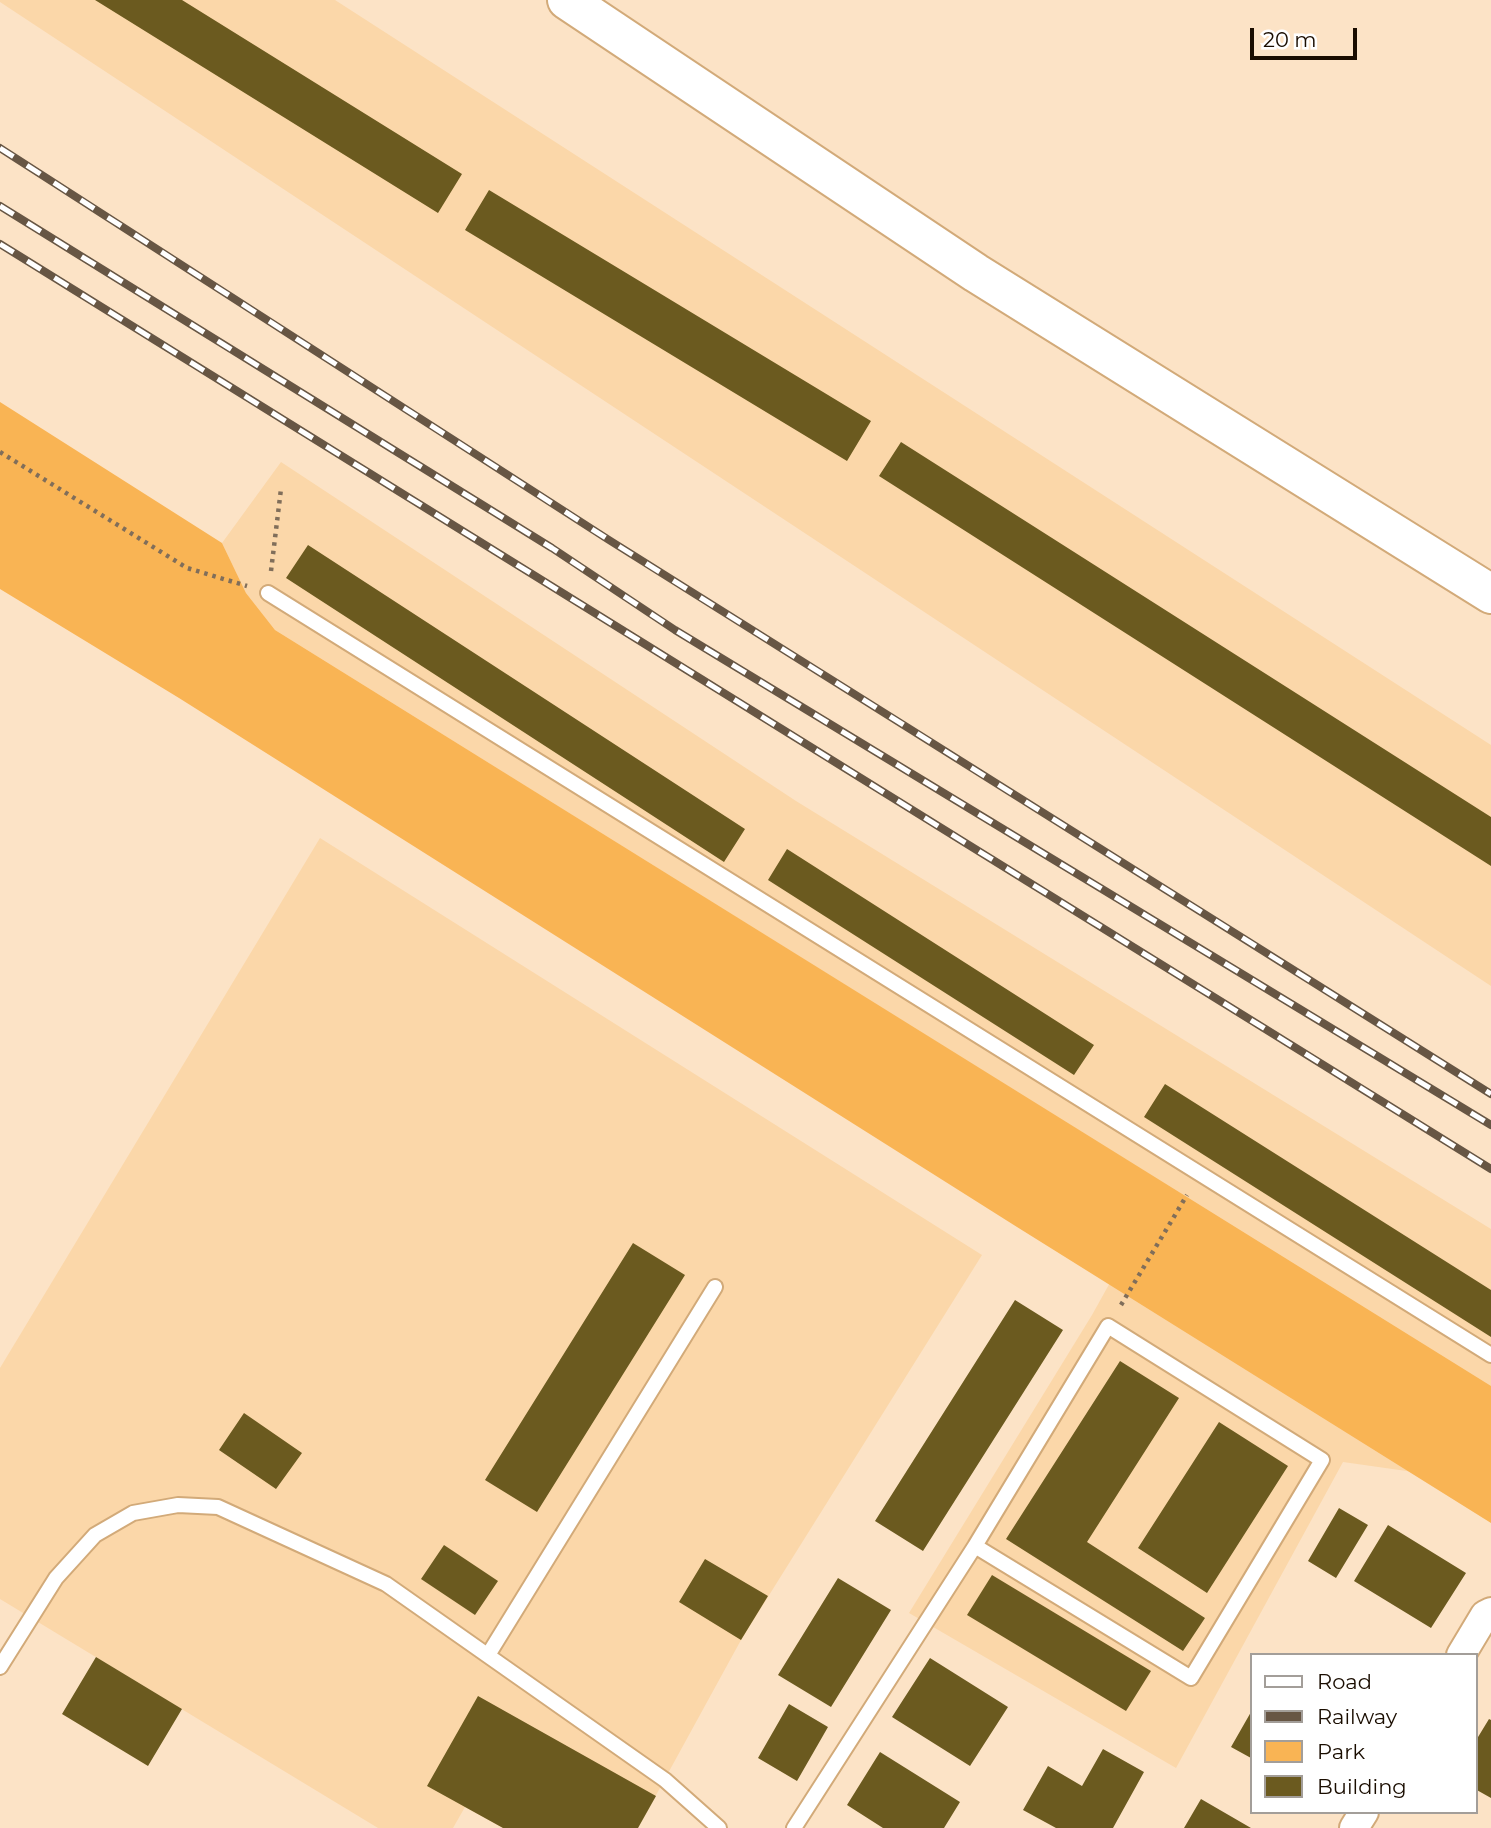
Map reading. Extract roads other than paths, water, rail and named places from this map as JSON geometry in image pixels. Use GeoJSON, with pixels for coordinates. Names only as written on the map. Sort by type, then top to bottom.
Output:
{"type":"FeatureCollection","features":[{"type":"Feature","properties":{"kind":"street"},"geometry":{"type":"LineString","coordinates":[[567,0],[976,273],[1491,594]]}},
{"type":"Feature","properties":{"kind":"street"},"geometry":{"type":"LineString","coordinates":[[1462,1653],[1485,1615],[1491,1612]]}},
{"type":"Feature","properties":{"kind":"lane"},"geometry":{"type":"LineString","coordinates":[[268,593],[1491,1355]]}},
{"type":"Feature","properties":{"kind":"lane"},"geometry":{"type":"LineString","coordinates":[[488,1655],[715,1287]]}},
{"type":"Feature","properties":{"kind":"lane"},"geometry":{"type":"LineString","coordinates":[[794,1828],[975,1546],[1108,1326],[1322,1460],[1191,1678],[975,1546]]}},
{"type":"Feature","properties":{"kind":"lane"},"geometry":{"type":"LineString","coordinates":[[0,1667],[56,1578],[95,1535],[133,1513],[178,1505],[218,1507],[386,1584],[665,1780],[719,1828]]}},
{"type":"Feature","properties":{"kind":"railway"},"geometry":{"type":"LineString","coordinates":[[0,148],[609,540],[1491,1094]]}},
{"type":"Feature","properties":{"kind":"railway"},"geometry":{"type":"LineString","coordinates":[[0,206],[552,548],[675,630],[1491,1125]]}},
{"type":"Feature","properties":{"kind":"railway"},"geometry":{"type":"LineString","coordinates":[[0,244],[1491,1169]]}}]}
